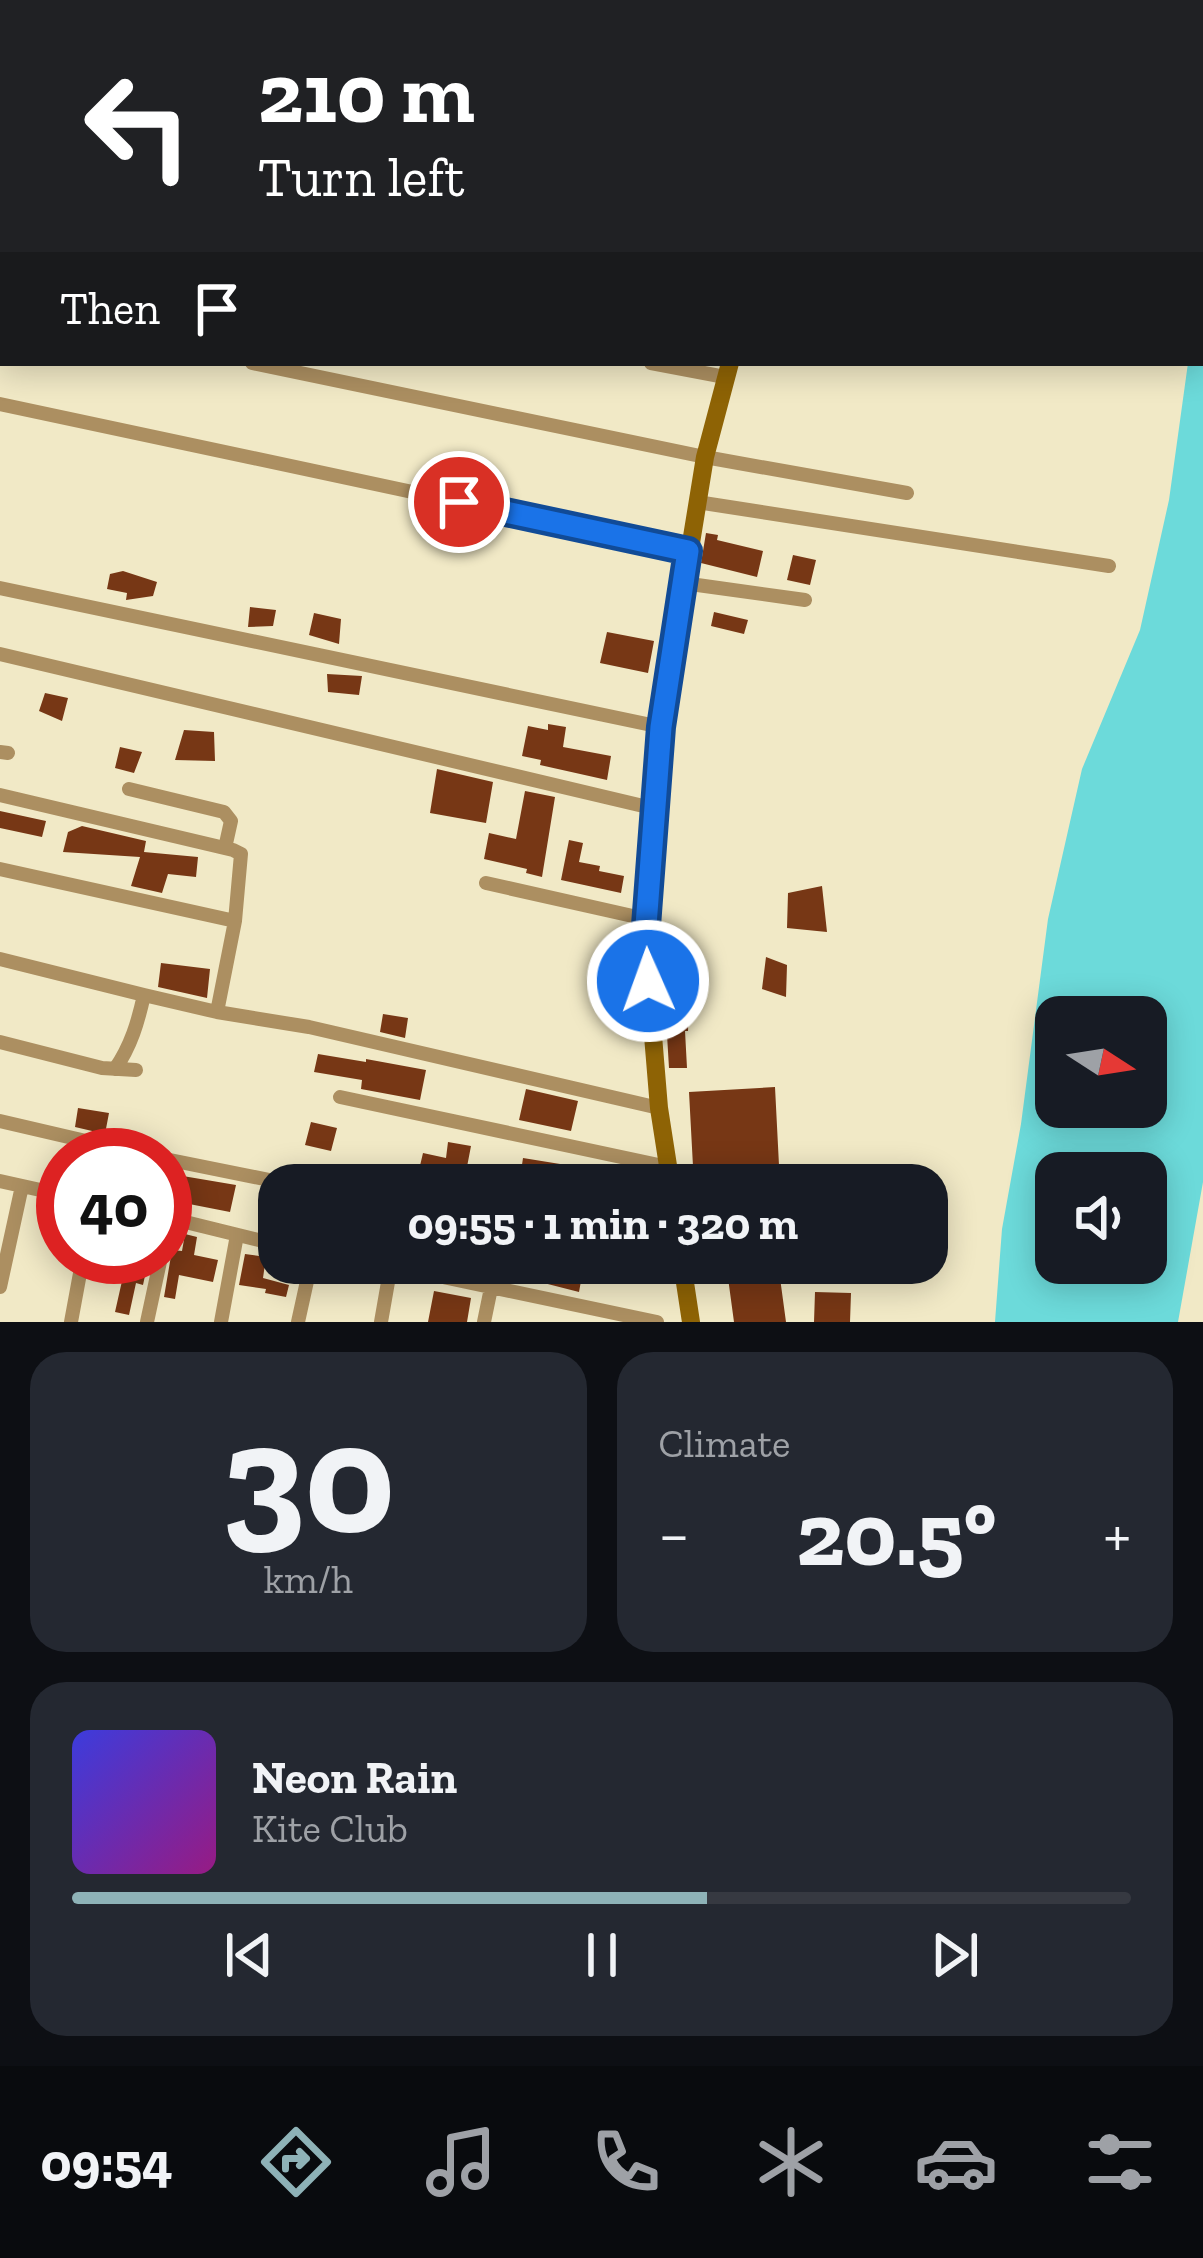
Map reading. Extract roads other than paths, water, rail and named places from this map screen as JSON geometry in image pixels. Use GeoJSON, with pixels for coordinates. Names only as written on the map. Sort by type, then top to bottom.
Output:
{"type":"FeatureCollection","features":[{"type":"Feature","properties":{"kind":"street"},"geometry":{"type":"LineString","coordinates":[[266,366],[705,458],[908,493]]}},
{"type":"Feature","properties":{"kind":"street"},"geometry":{"type":"LineString","coordinates":[[667,1164],[646,919],[661,727],[705,458],[727,370],[684,366]]}},
{"type":"Feature","properties":{"kind":"street"},"geometry":{"type":"LineString","coordinates":[[0,404],[688,551]]}},
{"type":"Feature","properties":{"kind":"street"},"geometry":{"type":"LineString","coordinates":[[697,502],[1108,566]]}},
{"type":"Feature","properties":{"kind":"street"},"geometry":{"type":"LineString","coordinates":[[683,583],[806,600]]}},
{"type":"Feature","properties":{"kind":"street"},"geometry":{"type":"LineString","coordinates":[[0,588],[661,727]]}},
{"type":"Feature","properties":{"kind":"street"},"geometry":{"type":"LineString","coordinates":[[0,654],[656,809]]}},
{"type":"Feature","properties":{"kind":"street"},"geometry":{"type":"LineString","coordinates":[[129,789],[224,812],[231,820],[225,848]]}},
{"type":"Feature","properties":{"kind":"street"},"geometry":{"type":"LineString","coordinates":[[0,795],[241,854],[235,921],[217,1012]]}},
{"type":"Feature","properties":{"kind":"street"},"geometry":{"type":"LineString","coordinates":[[0,869],[235,921]]}},
{"type":"Feature","properties":{"kind":"street"},"geometry":{"type":"LineString","coordinates":[[486,883],[646,919]]}},
{"type":"Feature","properties":{"kind":"street"},"geometry":{"type":"LineString","coordinates":[[0,959],[217,1012],[309,1027],[659,1108]]}},
{"type":"Feature","properties":{"kind":"street"},"geometry":{"type":"LineString","coordinates":[[115,1069],[138,1023],[145,995]]}},
{"type":"Feature","properties":{"kind":"street"},"geometry":{"type":"LineString","coordinates":[[0,1042],[136,1070]]}},
{"type":"Feature","properties":{"kind":"street"},"geometry":{"type":"LineString","coordinates":[[340,1097],[619,1164]]}},
{"type":"Feature","properties":{"kind":"street"},"geometry":{"type":"LineString","coordinates":[[0,1121],[36,1129]]}},
{"type":"Feature","properties":{"kind":"street"},"geometry":{"type":"LineString","coordinates":[[192,1164],[258,1178]]}},
{"type":"Feature","properties":{"kind":"street"},"geometry":{"type":"LineString","coordinates":[[0,1181],[36,1189]]}},
{"type":"Feature","properties":{"kind":"street"},"geometry":{"type":"LineString","coordinates":[[0,1287],[22,1186]]}},
{"type":"Feature","properties":{"kind":"street"},"geometry":{"type":"LineString","coordinates":[[192,1224],[258,1240]]}},
{"type":"Feature","properties":{"kind":"street"},"geometry":{"type":"LineString","coordinates":[[220,1322],[237,1235]]}},
{"type":"Feature","properties":{"kind":"street"},"geometry":{"type":"LineString","coordinates":[[71,1322],[78,1284]]}},
{"type":"Feature","properties":{"kind":"street"},"geometry":{"type":"LineString","coordinates":[[147,1322],[155,1284]]}},
{"type":"Feature","properties":{"kind":"street"},"geometry":{"type":"LineString","coordinates":[[298,1322],[306,1284]]}},
{"type":"Feature","properties":{"kind":"street"},"geometry":{"type":"LineString","coordinates":[[381,1322],[383,1284]]}},
{"type":"Feature","properties":{"kind":"street"},"geometry":{"type":"LineString","coordinates":[[473,1284],[657,1322]]}},
{"type":"Feature","properties":{"kind":"street"},"geometry":{"type":"LineString","coordinates":[[685,1284],[691,1322]]}},
{"type":"Feature","properties":{"kind":"street"},"geometry":{"type":"LineString","coordinates":[[484,1322],[491,1288]]}},
{"type":"Feature","properties":{"kind":"water"},"geometry":{"type":"Polygon","coordinates":[[[1188,366],[1203,366],[1203,1182],[1178,1322],[995,1322],[1002,1229],[1035,1018],[1035,1128],[1167,1128],[1167,996],[1038,996],[1048,919],[1082,769],[1140,630],[1169,500],[1188,366]]]}}]}
